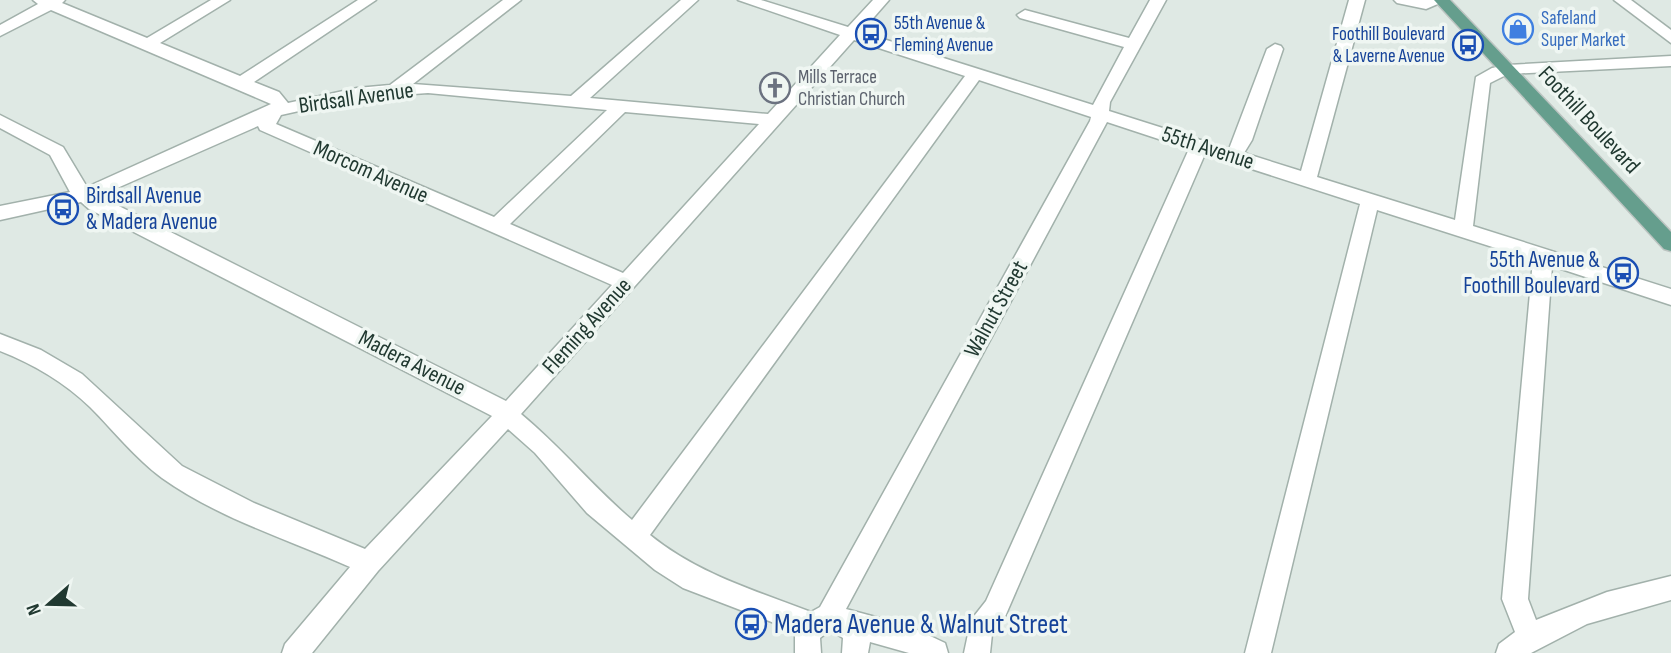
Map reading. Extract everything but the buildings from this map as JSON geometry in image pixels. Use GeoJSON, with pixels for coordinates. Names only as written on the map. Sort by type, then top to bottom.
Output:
{"type":"FeatureCollection","features":[{"type":"Feature","properties":{"kind":"main road","name":"Foothill Boulevard"},"geometry":{"type":"LineString","coordinates":[[1441,0],[1671,244]]}},
{"type":"Feature","properties":{"kind":"street"},"geometry":{"type":"LineString","coordinates":[[148,44],[222,0]]}},
{"type":"Feature","properties":{"kind":"street"},"geometry":{"type":"LineString","coordinates":[[242,83],[368,0]]}},
{"type":"Feature","properties":{"kind":"street"},"geometry":{"type":"LineString","coordinates":[[397,88],[513,0]]}},
{"type":"Feature","properties":{"kind":"street"},"geometry":{"type":"LineString","coordinates":[[576,101],[690,0]]}},
{"type":"Feature","properties":{"kind":"street","name":"55th Avenue"},"geometry":{"type":"LineString","coordinates":[[746,0],[1671,297]]}},
{"type":"Feature","properties":{"kind":"street","name":"Fleming Avenue"},"geometry":{"type":"LineString","coordinates":[[295,653],[369,563],[881,0]]}},
{"type":"Feature","properties":{"kind":"street","name":"Walnut Street"},"geometry":{"type":"LineString","coordinates":[[808,653],[806,635],[830,622],[836,600],[1102,113],[1102,102],[1158,0]]}},
{"type":"Feature","properties":{"kind":"street"},"geometry":{"type":"LineString","coordinates":[[1307,181],[1357,0]]}},
{"type":"Feature","properties":{"kind":"street"},"geometry":{"type":"LineString","coordinates":[[1402,0],[1426,4],[1441,0]]}},
{"type":"Feature","properties":{"kind":"street"},"geometry":{"type":"LineString","coordinates":[[1622,0],[1671,38]]}},
{"type":"Feature","properties":{"kind":"street"},"geometry":{"type":"LineString","coordinates":[[0,31],[50,1]]}},
{"type":"Feature","properties":{"kind":"street","name":"Morcom Avenue"},"geometry":{"type":"LineString","coordinates":[[50,1],[274,96],[281,103],[266,126],[626,282]]}},
{"type":"Feature","properties":{"kind":"street"},"geometry":{"type":"LineString","coordinates":[[1025,15],[1135,45]]}},
{"type":"Feature","properties":{"kind":"street"},"geometry":{"type":"LineString","coordinates":[[1233,156],[1242,140],[1275,49]]}},
{"type":"Feature","properties":{"kind":"street"},"geometry":{"type":"LineString","coordinates":[[1463,230],[1482,82],[1507,68],[1527,70],[1671,61]]}},
{"type":"Feature","properties":{"kind":"street"},"geometry":{"type":"LineString","coordinates":[[633,539],[975,74]]}},
{"type":"Feature","properties":{"kind":"street","name":"Birdsall Avenue"},"geometry":{"type":"LineString","coordinates":[[0,213],[85,195],[275,111],[332,97],[397,88],[428,88],[773,120]]}},
{"type":"Feature","properties":{"kind":"street"},"geometry":{"type":"LineString","coordinates":[[496,226],[622,106]]}},
{"type":"Feature","properties":{"kind":"street","name":"Madera Avenue"},"geometry":{"type":"LineString","coordinates":[[0,121],[57,151],[75,186],[96,204],[496,406],[543,446],[596,505],[633,539],[692,579],[830,622],[909,639],[938,653]]}},
{"type":"Feature","properties":{"kind":"street"},"geometry":{"type":"LineString","coordinates":[[978,653],[976,637],[985,620],[995,610],[1200,145]]}},
{"type":"Feature","properties":{"kind":"street"},"geometry":{"type":"LineString","coordinates":[[1258,653],[1370,201]]}},
{"type":"Feature","properties":{"kind":"street"},"geometry":{"type":"LineString","coordinates":[[1530,636],[1514,599],[1543,257]]}},
{"type":"Feature","properties":{"kind":"street"},"geometry":{"type":"LineString","coordinates":[[0,342],[30,354],[85,389],[145,450],[172,471],[208,492],[369,563]]}},
{"type":"Feature","properties":{"kind":"street"},"geometry":{"type":"LineString","coordinates":[[1509,653],[1530,636],[1644,593],[1671,588]]}},
{"type":"Feature","properties":{"kind":"street"},"geometry":{"type":"LineString","coordinates":[[830,622],[857,638],[855,653]]}},
{"type":"Feature","properties":{"kind":"place","name":"Safeland Super Market"},"geometry":{"type":"Point","coordinates":[1518,29]}},
{"type":"Feature","properties":{"kind":"place","name":"55th Avenue & Fleming Avenue"},"geometry":{"type":"Point","coordinates":[871,34]}},
{"type":"Feature","properties":{"kind":"place","name":"Foothill Boulevard & Laverne Avenue"},"geometry":{"type":"Point","coordinates":[1468,45]}},
{"type":"Feature","properties":{"kind":"place","name":"Mills Terrace Christian Church"},"geometry":{"type":"Point","coordinates":[775,88]}},
{"type":"Feature","properties":{"kind":"place","name":"Birdsall Avenue & Madera Avenue"},"geometry":{"type":"Point","coordinates":[63,209]}},
{"type":"Feature","properties":{"kind":"place","name":"55th Avenue & Foothill Boulevard"},"geometry":{"type":"Point","coordinates":[1623,273]}},
{"type":"Feature","properties":{"kind":"place","name":"Madera Avenue & Walnut Street"},"geometry":{"type":"Point","coordinates":[751,624]}}]}
